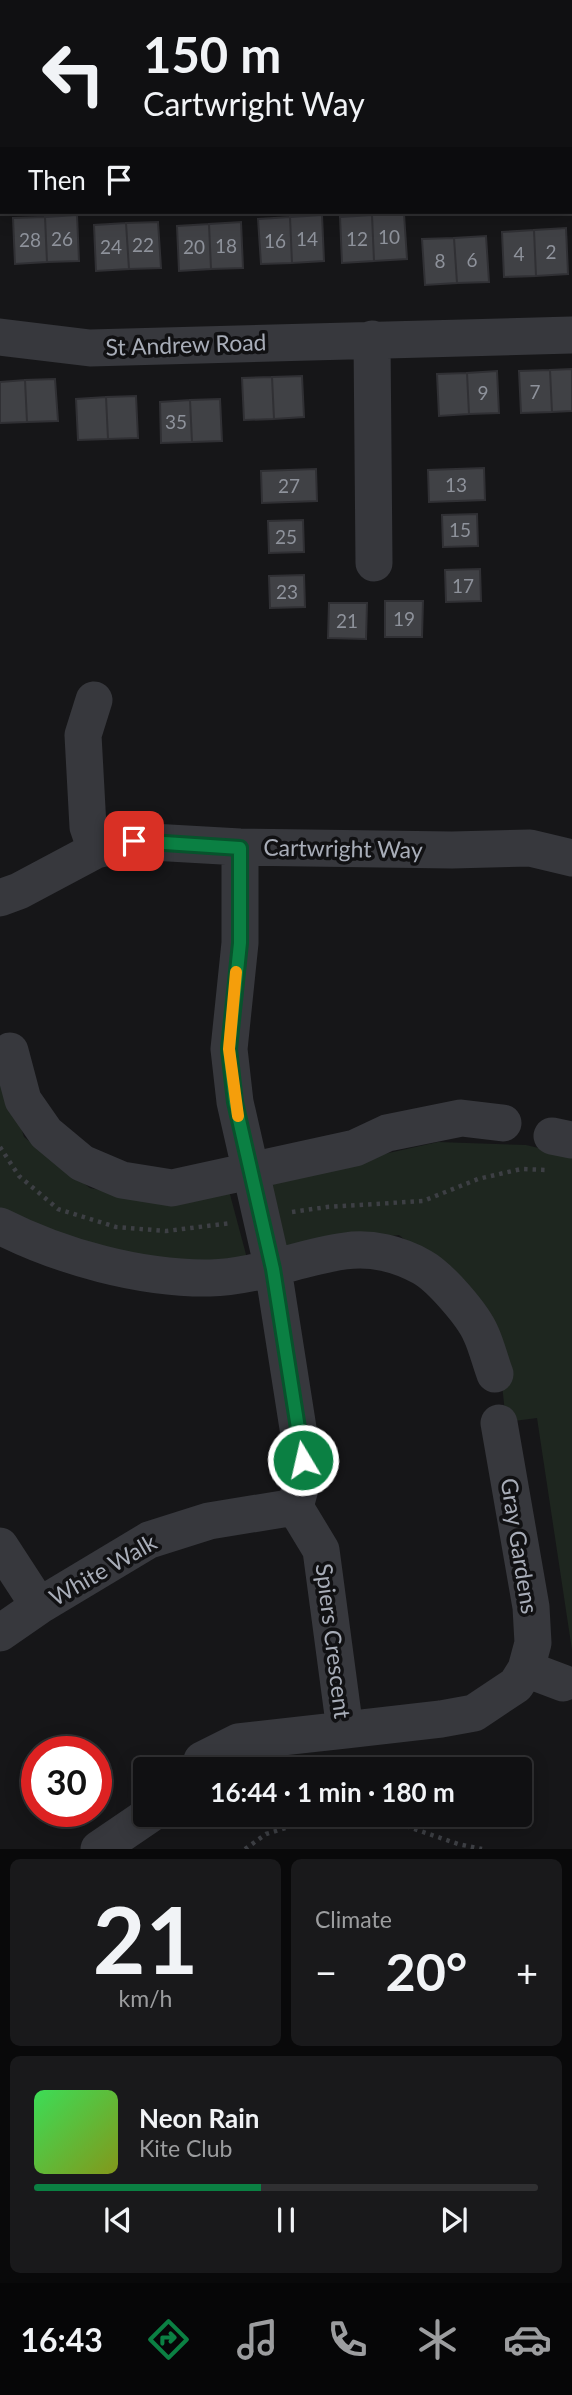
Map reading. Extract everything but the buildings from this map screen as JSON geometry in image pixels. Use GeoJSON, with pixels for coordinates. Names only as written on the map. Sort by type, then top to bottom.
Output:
{"type":"FeatureCollection","features":[{"type":"Feature","properties":{"kind":"street","name":"St Andrew Road"},"geometry":{"type":"LineString","coordinates":[[0,337],[90,348],[572,335]]}},
{"type":"Feature","properties":{"kind":"street"},"geometry":{"type":"LineString","coordinates":[[372,339],[374,563]]}},
{"type":"Feature","properties":{"kind":"street"},"geometry":{"type":"LineString","coordinates":[[94,700],[83,735],[88,827],[96,850]]}},
{"type":"Feature","properties":{"kind":"street","name":"Cartwright Way"},"geometry":{"type":"LineString","coordinates":[[0,898],[19,891],[96,850],[134,841],[240,848],[530,848],[572,858]]}},
{"type":"Feature","properties":{"kind":"street"},"geometry":{"type":"LineString","coordinates":[[240,848],[240,943],[229,1049],[235,1102],[273,1269],[303,1460],[301,1485],[295,1507]]}},
{"type":"Feature","properties":{"kind":"street"},"geometry":{"type":"LineString","coordinates":[[10,1051],[23,1100],[46,1133],[82,1163],[122,1180],[172,1188],[355,1148],[387,1133],[461,1118],[503,1123]]}},
{"type":"Feature","properties":{"kind":"street"},"geometry":{"type":"LineString","coordinates":[[0,1226],[21,1237],[88,1261],[155,1274],[211,1278],[273,1269],[346,1250],[385,1251],[424,1268],[466,1308],[481,1334],[495,1374]]}},
{"type":"Feature","properties":{"kind":"street","name":"Gray Gardens"},"geometry":{"type":"LineString","coordinates":[[499,1423],[531,1607],[533,1643],[526,1669]]}},
{"type":"Feature","properties":{"kind":"street","name":"White Walk"},"geometry":{"type":"LineString","coordinates":[[0,1633],[39,1606],[149,1540],[209,1521],[295,1507]]}},
{"type":"Feature","properties":{"kind":"street","name":"Spiers Crescent"},"geometry":{"type":"LineString","coordinates":[[208,1757],[238,1742],[345,1730],[321,1550],[312,1531],[295,1507]]}},
{"type":"Feature","properties":{"kind":"street"},"geometry":{"type":"LineString","coordinates":[[0,1546],[39,1606]]}},
{"type":"Feature","properties":{"kind":"street"},"geometry":{"type":"LineString","coordinates":[[345,1730],[474,1713],[516,1685],[526,1669],[563,1683]]}},
{"type":"Feature","properties":{"kind":"street"},"geometry":{"type":"LineString","coordinates":[[99,1849],[133,1826]]}},
{"type":"Feature","properties":{"kind":"path"},"geometry":{"type":"LineString","coordinates":[[262,1217],[327,1207],[423,1201],[478,1179],[521,1169],[561,1149]]}},
{"type":"Feature","properties":{"kind":"path"},"geometry":{"type":"LineString","coordinates":[[245,1849],[266,1834],[290,1827]]}},
{"type":"Feature","properties":{"kind":"path"},"geometry":{"type":"LineString","coordinates":[[406,1827],[482,1849]]}},
{"type":"Feature","properties":{"kind":"shaded area"},"geometry":{"type":"Polygon","coordinates":[[[0,1063],[24,1137],[90,1188],[163,1203],[228,1187],[248,1262],[160,1267],[0,1212],[0,1063]]]}},
{"type":"Feature","properties":{"kind":"shaded area"},"geometry":{"type":"Polygon","coordinates":[[[438,1142],[526,1145],[572,1156],[572,1650],[537,1418],[506,1422],[500,1366],[468,1292],[399,1235],[324,1245],[277,1256],[258,1182],[438,1142]]]}},
{"type":"Feature","properties":{"kind":"slow traffic"},"geometry":{"type":"LineString","coordinates":[[236,972],[229,1049],[238,1116]]}},
{"type":"Feature","properties":{"kind":"route"},"geometry":{"type":"LineString","coordinates":[[134,841],[240,848],[240,943],[229,1049],[235,1102],[273,1269],[303,1460]]}}]}
